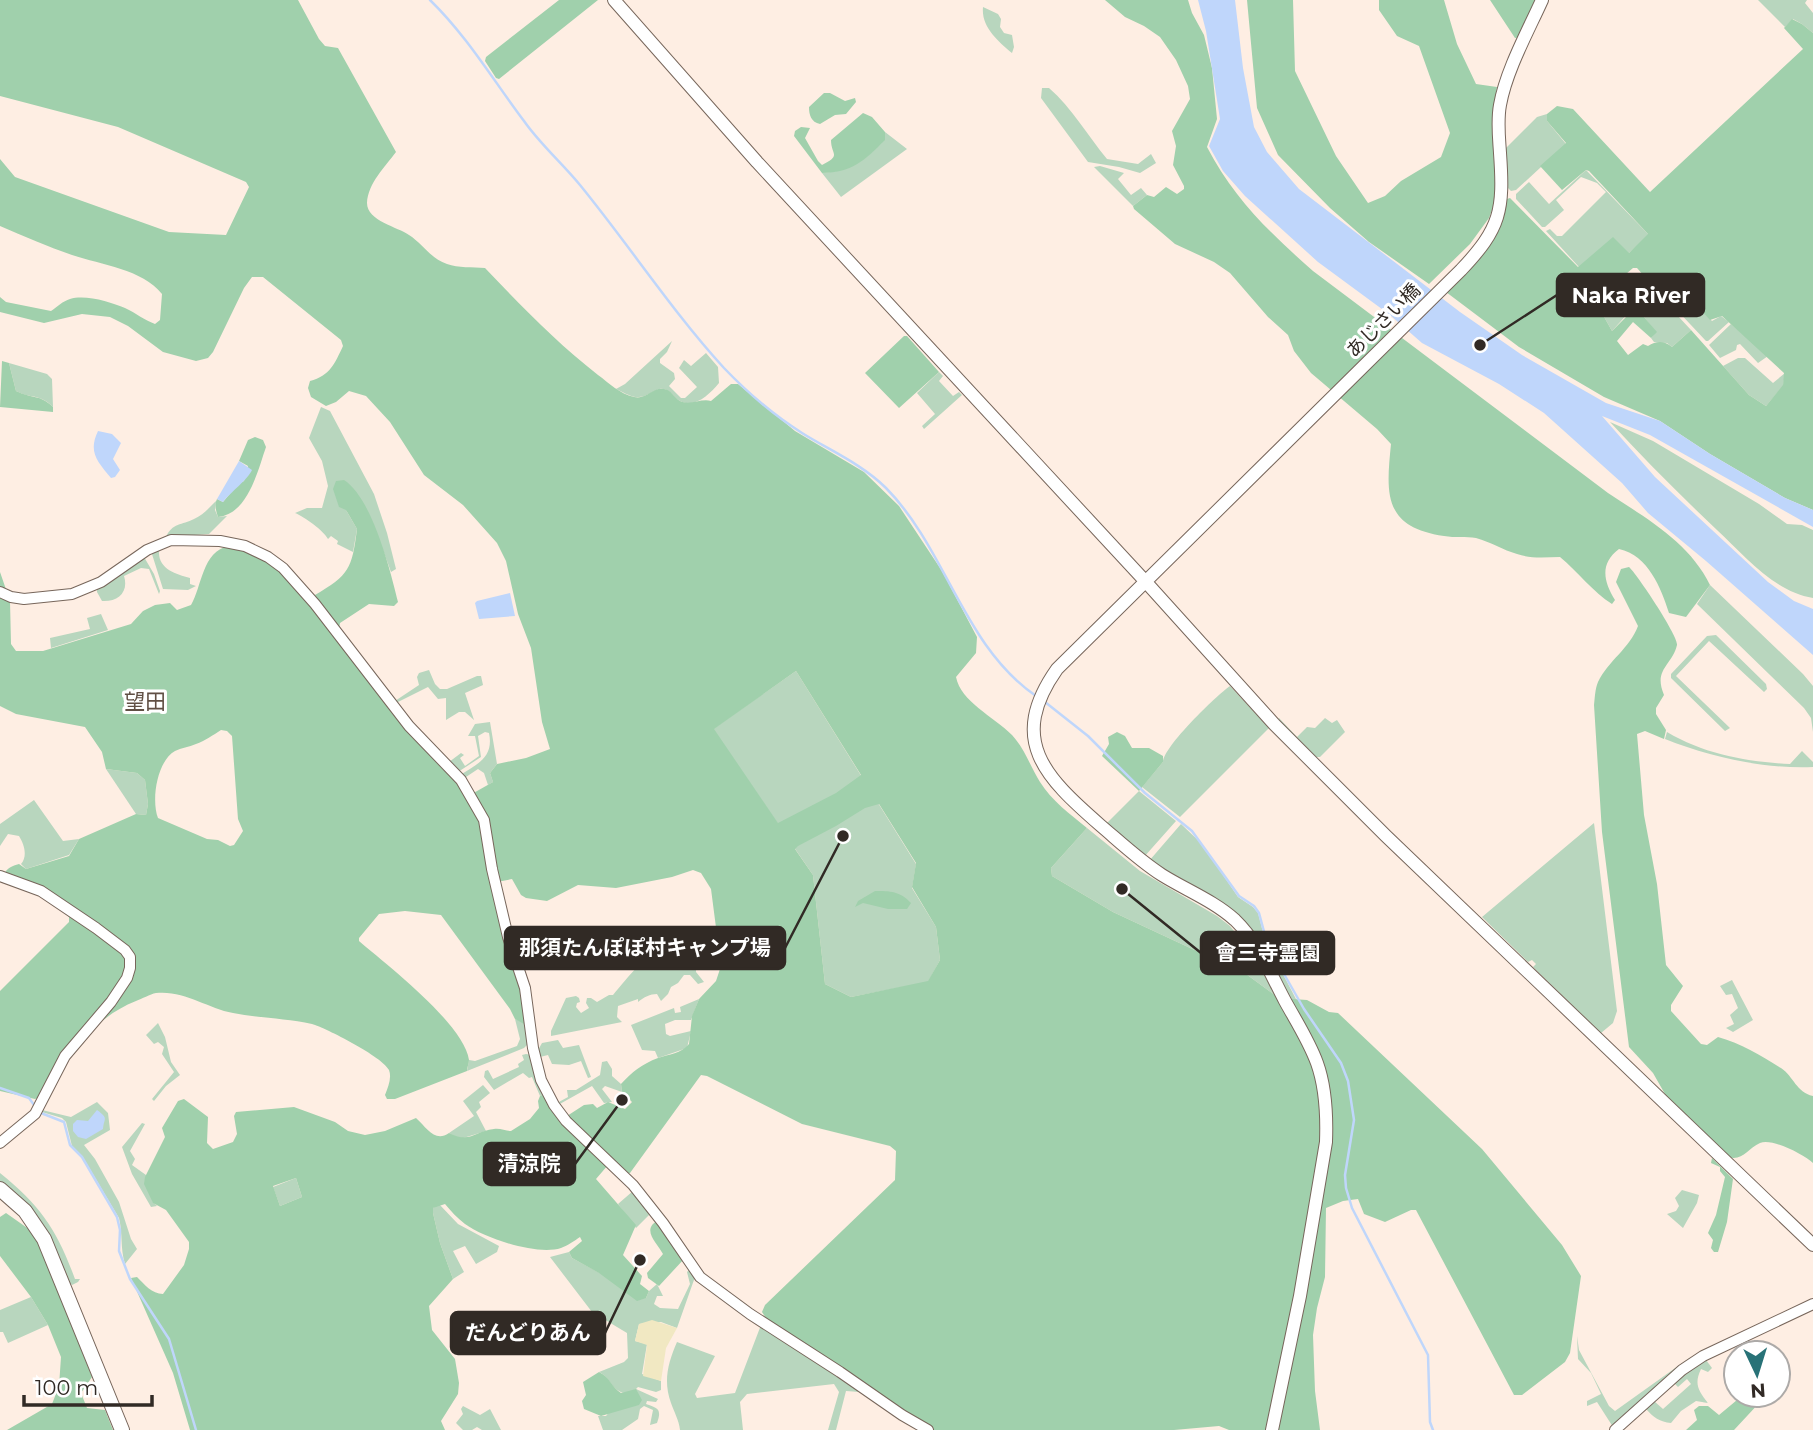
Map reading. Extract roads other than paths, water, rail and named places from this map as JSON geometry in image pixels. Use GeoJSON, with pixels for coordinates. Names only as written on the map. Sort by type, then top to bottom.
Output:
{"type":"FeatureCollection","features":[{"type":"Feature","properties":{"kind":"main road"},"geometry":{"type":"LineString","coordinates":[[0,1189],[25,1211],[44,1239],[122,1430]]}},
{"type":"Feature","properties":{"kind":"street"},"geometry":{"type":"LineString","coordinates":[[614,0],[730,132],[1145,581],[1265,715],[1813,1244]]}},
{"type":"Feature","properties":{"kind":"street","name":"あじさい橋"},"geometry":{"type":"LineString","coordinates":[[1272,1430],[1300,1296],[1326,1142],[1324,1091],[1317,1063],[1247,933],[1223,910],[1145,863],[1074,802],[1045,769],[1035,744],[1035,713],[1047,682],[1057,669],[1461,270],[1489,237],[1498,216],[1502,196],[1498,128],[1500,104],[1542,0]]}},
{"type":"Feature","properties":{"kind":"street"},"geometry":{"type":"LineString","coordinates":[[0,592],[24,600],[72,594],[101,582],[147,550],[171,540],[220,541],[245,546],[283,568],[315,604],[409,726],[461,780],[484,820],[508,937],[525,988],[538,1068],[547,1091],[566,1121],[633,1185],[705,1282],[928,1430]]}},
{"type":"Feature","properties":{"kind":"street"},"geometry":{"type":"LineString","coordinates":[[0,876],[41,891],[96,928],[125,950],[130,957],[130,968],[127,978],[111,1002],[65,1056],[35,1114],[0,1143]]}},
{"type":"Feature","properties":{"kind":"street"},"geometry":{"type":"LineString","coordinates":[[1615,1430],[1682,1370],[1703,1356],[1813,1304]]}},
{"type":"Feature","properties":{"kind":"water"},"geometry":{"type":"Polygon","coordinates":[[[1198,0],[1235,0],[1243,68],[1254,127],[1267,152],[1299,189],[1460,312],[1522,355],[1606,403],[1660,421],[1785,498],[1813,510],[1813,527],[1650,435],[1602,416],[1655,477],[1768,582],[1794,601],[1813,609],[1813,655],[1648,513],[1622,483],[1544,413],[1499,384],[1422,343],[1390,315],[1318,262],[1245,196],[1223,171],[1209,146],[1220,119],[1206,31],[1198,0]]]}},
{"type":"Feature","properties":{"kind":"water"},"geometry":{"type":"Polygon","coordinates":[[[98,431],[112,434],[121,443],[113,459],[120,470],[115,477],[111,478],[94,451],[98,431]]]}},
{"type":"Feature","properties":{"kind":"water"},"geometry":{"type":"Polygon","coordinates":[[[239,461],[252,470],[223,502],[217,499],[239,461]]]}},
{"type":"Feature","properties":{"kind":"water"},"geometry":{"type":"Polygon","coordinates":[[[510,593],[515,616],[479,619],[475,603],[477,601],[510,593]]]}},
{"type":"Feature","properties":{"kind":"water"},"geometry":{"type":"Polygon","coordinates":[[[97,1110],[105,1120],[103,1129],[86,1139],[78,1137],[73,1131],[73,1124],[77,1120],[88,1121],[97,1110]]]}},
{"type":"Feature","properties":{"kind":"waterway"},"geometry":{"type":"LineString","coordinates":[[430,0],[456,28],[530,129],[580,185],[686,324],[724,368],[782,419],[856,465],[886,488],[925,540],[990,651],[1011,675],[1036,696]]}},
{"type":"Feature","properties":{"kind":"waterway"},"geometry":{"type":"LineString","coordinates":[[1045,702],[1088,736],[1145,793],[1192,831],[1239,896],[1254,906],[1259,913],[1272,953],[1304,1009],[1341,1063],[1348,1081],[1354,1120],[1345,1175],[1346,1188],[1352,1208],[1428,1355],[1430,1422],[1433,1430]]}},
{"type":"Feature","properties":{"kind":"waterway"},"geometry":{"type":"LineString","coordinates":[[0,1088],[29,1098],[34,1105]]}},
{"type":"Feature","properties":{"kind":"waterway"},"geometry":{"type":"LineString","coordinates":[[41,1113],[64,1122],[70,1145],[82,1157],[117,1217],[120,1230],[119,1251],[130,1279],[169,1339],[196,1430]]}},
{"type":"Feature","properties":{"kind":"place","name":"Naka River"},"geometry":{"type":"Point","coordinates":[1480,345]}},
{"type":"Feature","properties":{"kind":"place","name":"那須たんぽぽ村キャンプ場"},"geometry":{"type":"Point","coordinates":[843,836]}},
{"type":"Feature","properties":{"kind":"place","name":"會三寺霊園"},"geometry":{"type":"Point","coordinates":[1122,889]}},
{"type":"Feature","properties":{"kind":"place","name":"清涼院"},"geometry":{"type":"Point","coordinates":[622,1100]}},
{"type":"Feature","properties":{"kind":"place","name":"だんどりあん"},"geometry":{"type":"Point","coordinates":[640,1260]}},
{"type":"Feature","properties":{"kind":"district","name":"望田"},"geometry":{"type":"Point","coordinates":[145,702]}}]}
